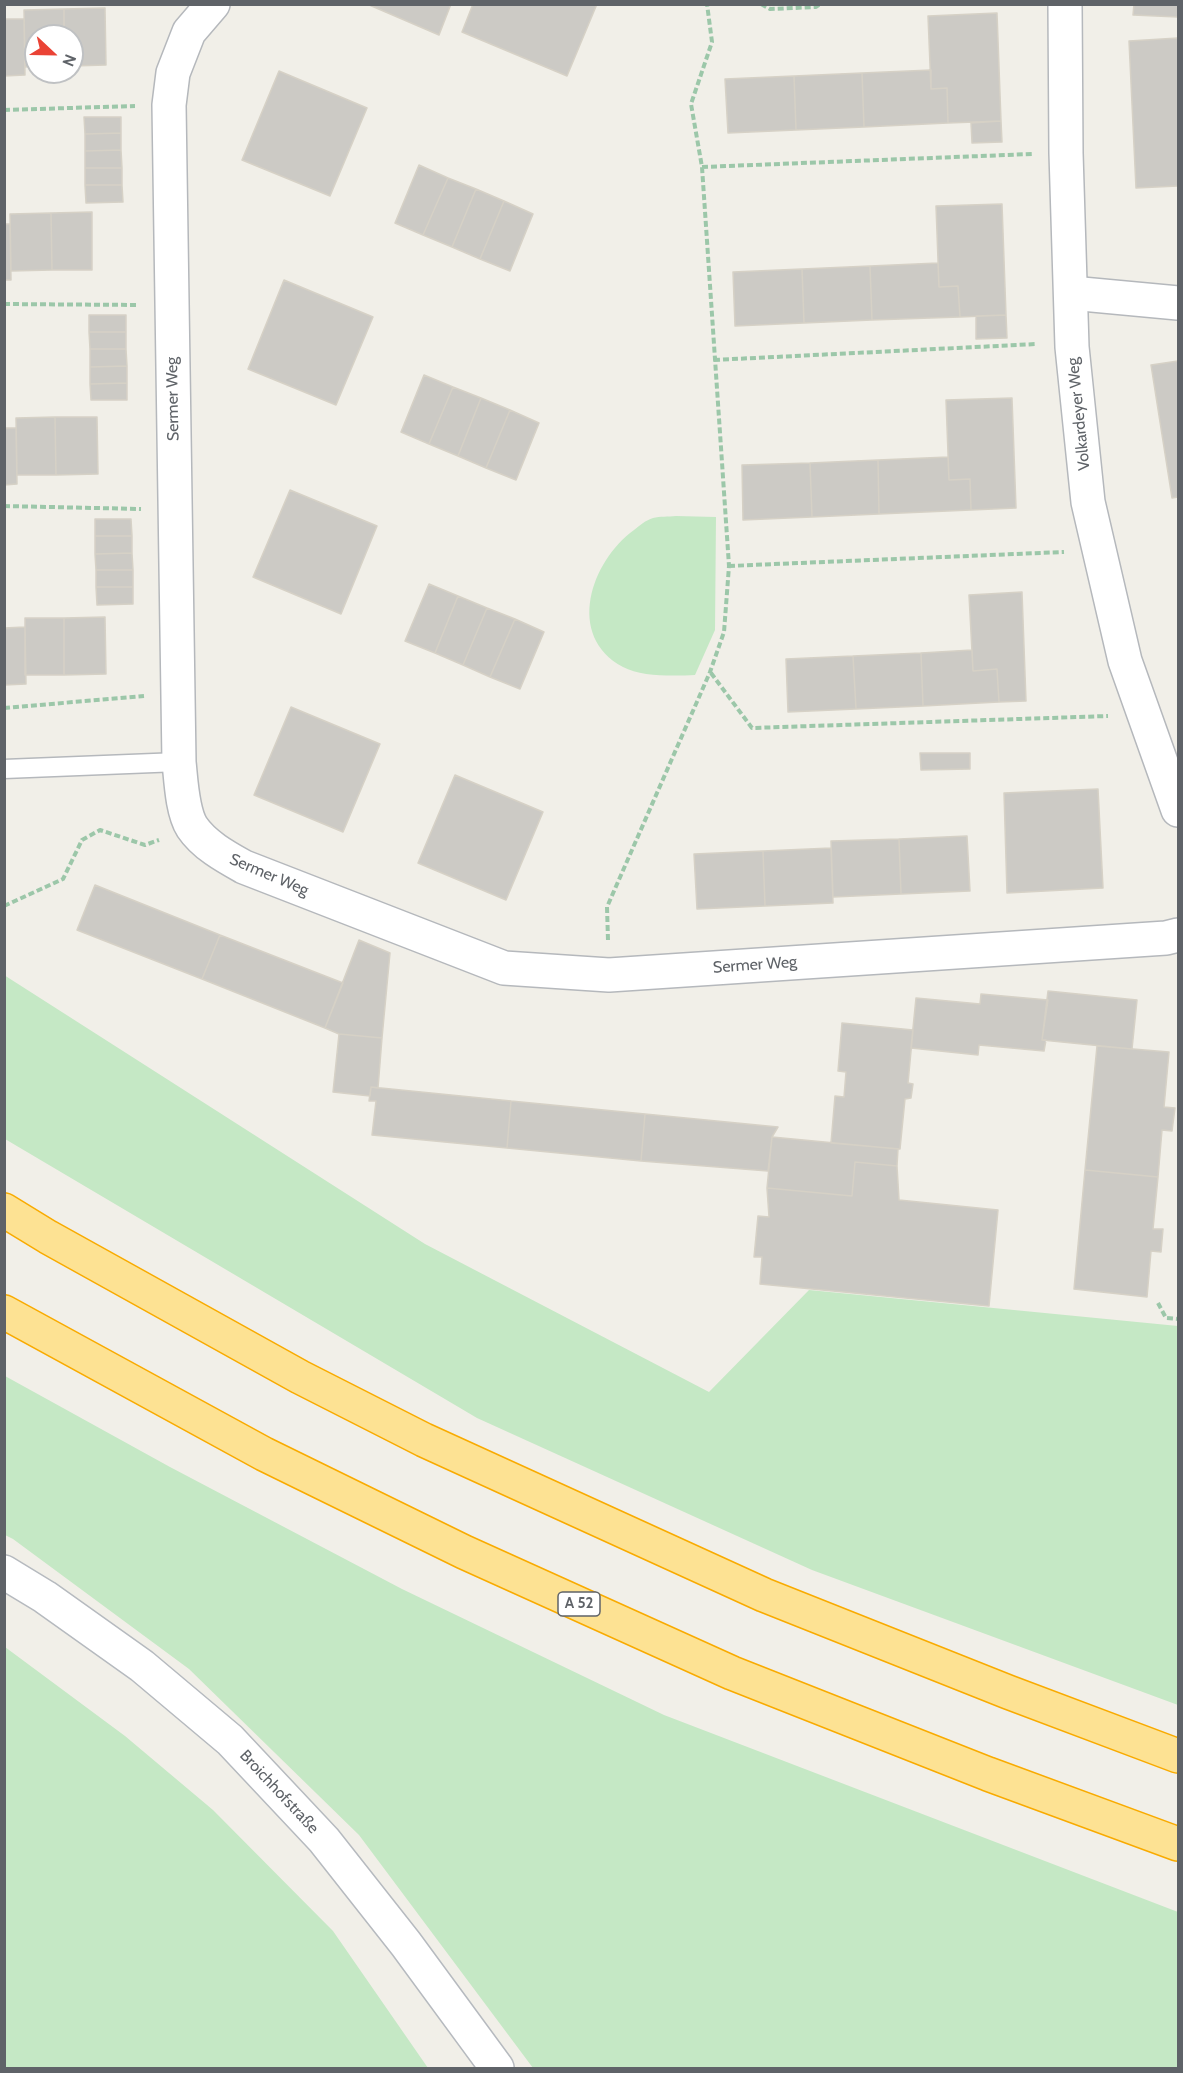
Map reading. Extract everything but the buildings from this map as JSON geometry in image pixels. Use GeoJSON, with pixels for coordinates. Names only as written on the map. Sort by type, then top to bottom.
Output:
{"type":"FeatureCollection","features":[{"type":"Feature","properties":{"kind":"highway"},"geometry":{"type":"LineString","coordinates":[[4,1210],[48,1237],[270,1360],[424,1440],[764,1595],[1008,1692],[1179,1756]]}},
{"type":"Feature","properties":{"kind":"highway","name":"A 52"},"geometry":{"type":"LineString","coordinates":[[4,1312],[264,1454],[464,1552],[732,1673],[988,1774],[1179,1844]]}},
{"type":"Feature","properties":{"kind":"street","name":"Sermer Weg"},"geometry":{"type":"LineString","coordinates":[[213,4],[189,32],[173,73],[169,105],[179,762],[184,801],[192,826],[215,851],[244,867],[504,968],[609,975],[1154,939],[1179,935]]}},
{"type":"Feature","properties":{"kind":"street","name":"Volkardeyer Weg"},"geometry":{"type":"LineString","coordinates":[[1065,4],[1066,153],[1072,342],[1088,502],[1125,661],[1179,810]]}},
{"type":"Feature","properties":{"kind":"street"},"geometry":{"type":"LineString","coordinates":[[1071,293],[1179,303]]}},
{"type":"Feature","properties":{"kind":"street","name":"Broichhofstraße"},"geometry":{"type":"LineString","coordinates":[[4,1572],[45,1597],[142,1666],[230,1740],[324,1840],[406,1944],[497,2068]]}},
{"type":"Feature","properties":{"kind":"lane"},"geometry":{"type":"LineString","coordinates":[[4,769],[179,762]]}},
{"type":"Feature","properties":{"kind":"path"},"geometry":{"type":"LineString","coordinates":[[609,975],[607,907],[710,672],[724,632],[729,566],[702,167],[691,104],[712,42],[707,4]]}},
{"type":"Feature","properties":{"kind":"path"},"geometry":{"type":"LineString","coordinates":[[761,4],[771,9],[816,7],[820,4]]}},
{"type":"Feature","properties":{"kind":"path"},"geometry":{"type":"LineString","coordinates":[[4,110],[169,105]]}},
{"type":"Feature","properties":{"kind":"path"},"geometry":{"type":"LineString","coordinates":[[702,167],[1066,153]]}},
{"type":"Feature","properties":{"kind":"path"},"geometry":{"type":"LineString","coordinates":[[4,304],[172,305]]}},
{"type":"Feature","properties":{"kind":"path"},"geometry":{"type":"LineString","coordinates":[[714,360],[1072,342]]}},
{"type":"Feature","properties":{"kind":"path"},"geometry":{"type":"LineString","coordinates":[[4,506],[175,510]]}},
{"type":"Feature","properties":{"kind":"path"},"geometry":{"type":"LineString","coordinates":[[729,566],[1098,550]]}},
{"type":"Feature","properties":{"kind":"path"},"geometry":{"type":"LineString","coordinates":[[710,672],[752,728],[1144,715]]}},
{"type":"Feature","properties":{"kind":"path"},"geometry":{"type":"LineString","coordinates":[[4,708],[178,693]]}},
{"type":"Feature","properties":{"kind":"path"},"geometry":{"type":"LineString","coordinates":[[4,906],[63,879],[82,840],[100,830],[145,845],[192,826]]}},
{"type":"Feature","properties":{"kind":"path"},"geometry":{"type":"LineString","coordinates":[[1158,1303],[1167,1318],[1179,1319]]}},
{"type":"Feature","properties":{"kind":"green space"},"geometry":{"type":"Polygon","coordinates":[[[656,517],[716,517],[715,630],[695,675],[639,673],[623,667],[605,653],[594,637],[590,618],[591,599],[596,579],[606,560],[619,544],[648,520],[656,517]]]}},
{"type":"Feature","properties":{"kind":"green space"},"geometry":{"type":"Polygon","coordinates":[[[4,975],[425,1244],[709,1392],[809,1290],[1178,1326],[1178,1705],[812,1570],[477,1418],[5,1139],[4,975]]]}},
{"type":"Feature","properties":{"kind":"green space"},"geometry":{"type":"Polygon","coordinates":[[[5,1376],[170,1467],[402,1589],[664,1715],[1178,1912],[1178,2068],[533,2068],[359,1835],[189,1669],[5,1535],[5,1376]]]}},
{"type":"Feature","properties":{"kind":"green space"},"geometry":{"type":"Polygon","coordinates":[[[5,1647],[125,1736],[213,1810],[333,1931],[428,2068],[5,2068],[5,1647]]]}}]}
